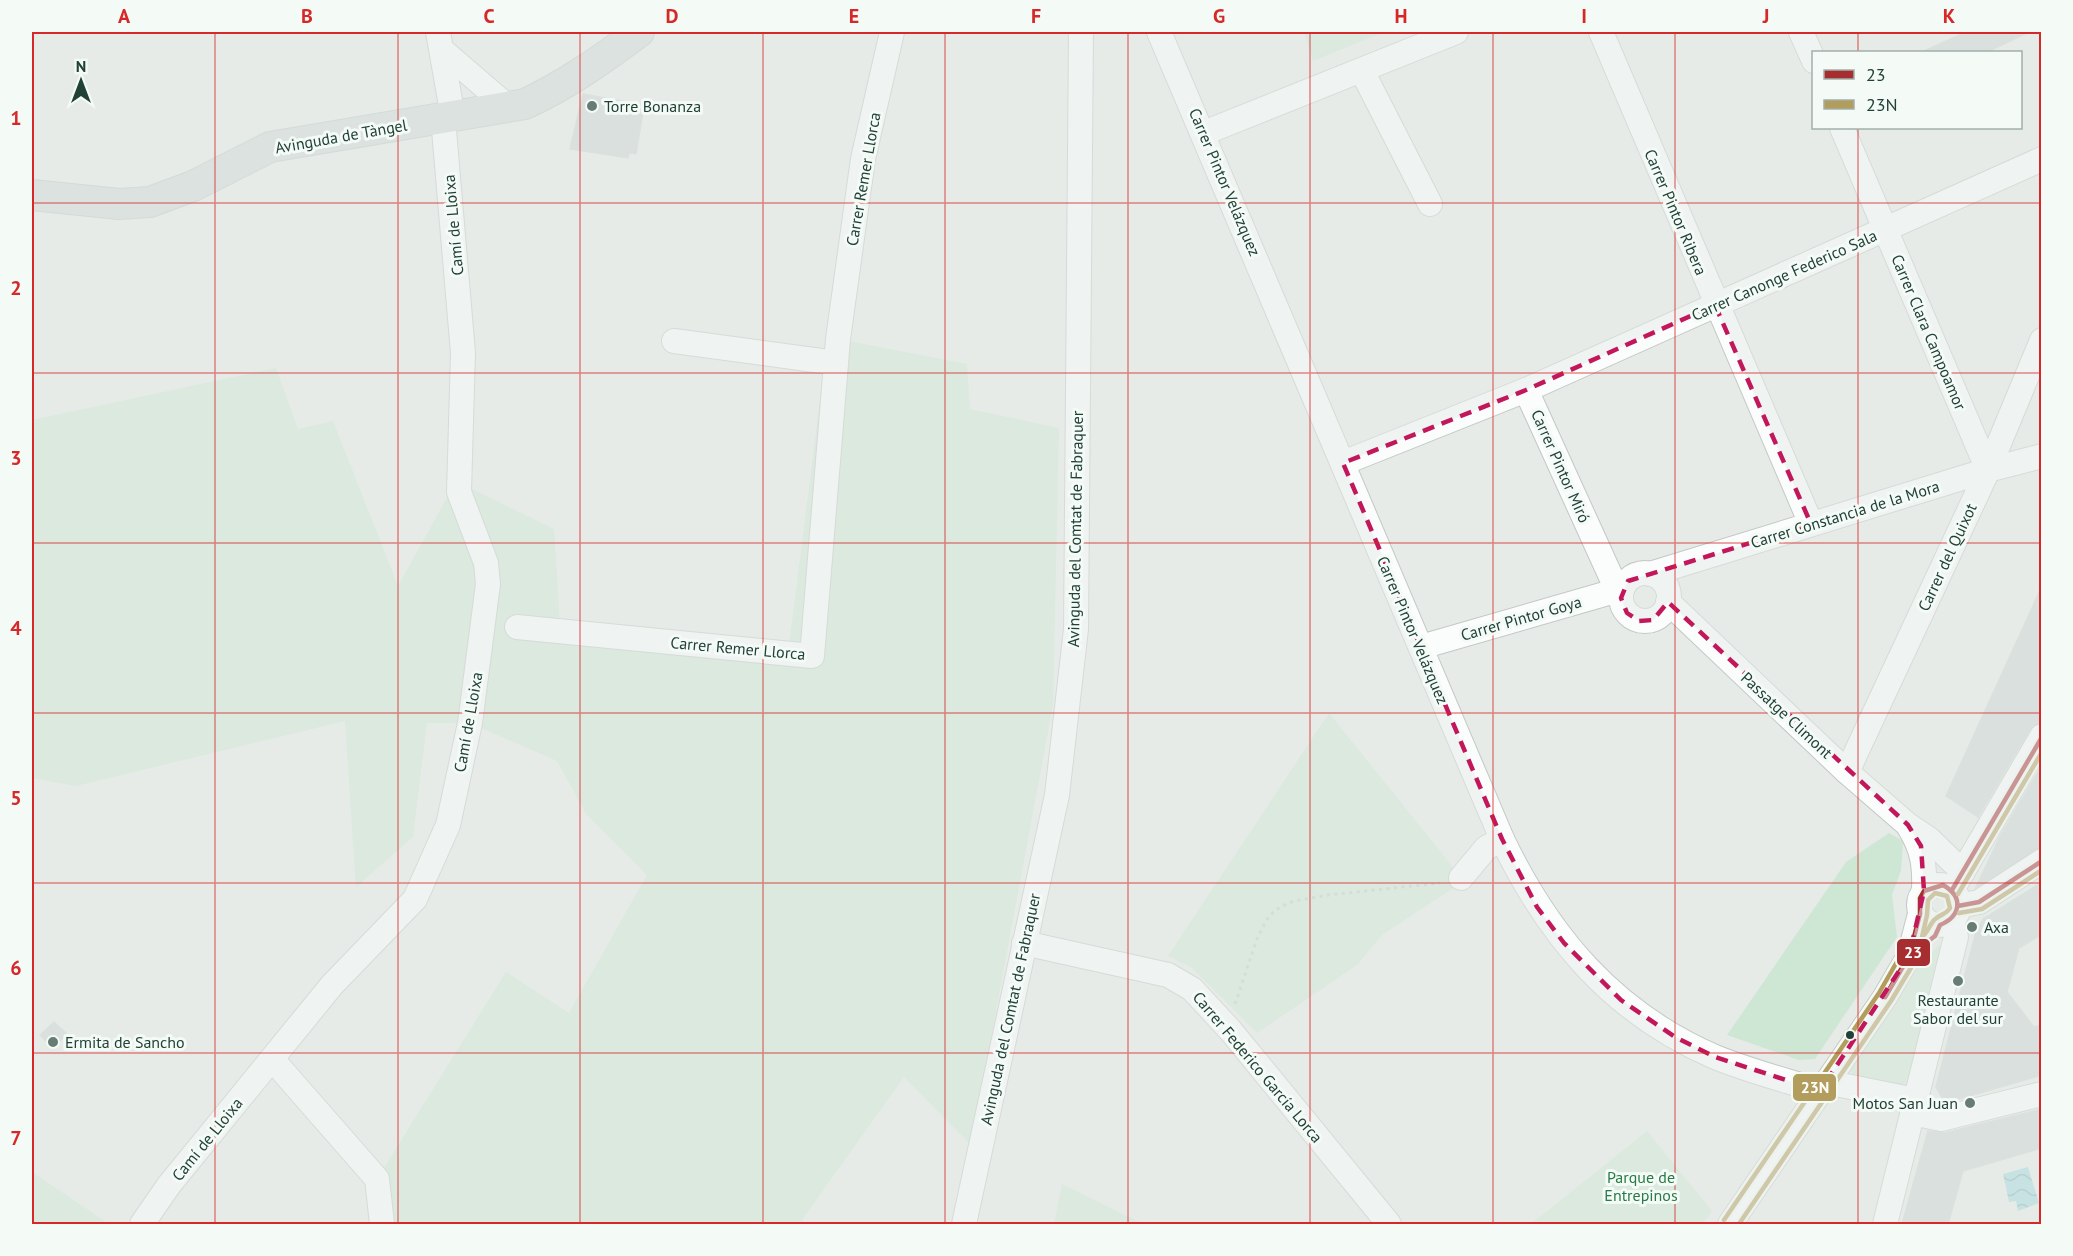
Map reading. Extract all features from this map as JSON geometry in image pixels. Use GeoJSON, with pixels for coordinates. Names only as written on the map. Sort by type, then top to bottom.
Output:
{"type":"FeatureCollection","features":[{"type":"Feature","properties":{"kind":"main road","name":"Avinguda de Tàngel"},"geometry":{"type":"LineString","coordinates":[[32,195],[119,204],[150,202],[193,186],[270,147],[525,104],[545,95],[608,56],[639,32]]}},
{"type":"Feature","properties":{"kind":"street","name":"Carrer Remer Llorca"},"geometry":{"type":"LineString","coordinates":[[518,627],[812,656],[836,363],[863,159],[892,32]]}},
{"type":"Feature","properties":{"kind":"street","name":"Carrer Pintor Velázquez"},"geometry":{"type":"LineString","coordinates":[[1159,32],[1204,133],[1502,839],[1537,907],[1586,967],[1621,1000],[1675,1036],[1715,1057],[1913,1107],[1941,1119],[2042,1094]]}},
{"type":"Feature","properties":{"kind":"street"},"geometry":{"type":"LineString","coordinates":[[1204,133],[1456,32]]}},
{"type":"Feature","properties":{"kind":"street","name":"Carrer Pintor Ribera"},"geometry":{"type":"LineString","coordinates":[[1601,32],[1715,306],[1811,524]]}},
{"type":"Feature","properties":{"kind":"street"},"geometry":{"type":"LineString","coordinates":[[1801,32],[1812,57]]}},
{"type":"Feature","properties":{"kind":"street","name":"Avinguda del Comtat de Fabraquer"},"geometry":{"type":"LineString","coordinates":[[964,1224],[1057,795],[1076,629],[1082,34]]}},
{"type":"Feature","properties":{"kind":"street"},"geometry":{"type":"LineString","coordinates":[[440,41],[508,107]]}},
{"type":"Feature","properties":{"kind":"street","name":"Camí de Lloixa"},"geometry":{"type":"LineString","coordinates":[[142,1224],[169,1185],[332,985],[415,899],[448,825],[470,723],[488,584],[486,563],[459,492],[463,353],[448,118],[440,41]]}},
{"type":"Feature","properties":{"kind":"street"},"geometry":{"type":"LineString","coordinates":[[1362,71],[1430,204]]}},
{"type":"Feature","properties":{"kind":"street","name":"Carrer Clara Campoamor"},"geometry":{"type":"LineString","coordinates":[[1842,129],[1988,470]]}},
{"type":"Feature","properties":{"kind":"street","name":"Carrer Canonge Federico Sala"},"geometry":{"type":"LineString","coordinates":[[1526,390],[2042,159]]}},
{"type":"Feature","properties":{"kind":"street","name":"Carrer del Quixot"},"geometry":{"type":"LineString","coordinates":[[1847,772],[1988,470],[2042,340]]}},
{"type":"Feature","properties":{"kind":"street"},"geometry":{"type":"LineString","coordinates":[[674,341],[836,363]]}},
{"type":"Feature","properties":{"kind":"street","name":"Carrer Pintor Miró"},"geometry":{"type":"LineString","coordinates":[[1343,463],[1526,390],[1619,590]]}},
{"type":"Feature","properties":{"kind":"street","name":"Carrer Constancia de la Mora"},"geometry":{"type":"LineString","coordinates":[[1650,574],[1988,470],[2042,456]]}},
{"type":"Feature","properties":{"kind":"street"},"geometry":{"type":"LineString","coordinates":[[1637,574],[1650,574],[1664,583],[1668,602],[1658,618],[1639,621],[1627,613],[1622,606],[1619,590],[1637,574]]}},
{"type":"Feature","properties":{"kind":"street","name":"Carrer Pintor Goya"},"geometry":{"type":"LineString","coordinates":[[1421,647],[1619,590]]}},
{"type":"Feature","properties":{"kind":"street","name":"Passatge Climont"},"geometry":{"type":"LineString","coordinates":[[1668,602],[1847,772],[1908,825],[1929,839],[1944,903]]}},
{"type":"Feature","properties":{"kind":"street"},"geometry":{"type":"LineString","coordinates":[[1730,1224],[1944,903],[2042,736]]}},
{"type":"Feature","properties":{"kind":"street","name":"Passatge Climont"},"geometry":{"type":"LineString","coordinates":[[1908,825],[1921,846],[1925,868],[1944,903]]}},
{"type":"Feature","properties":{"kind":"street"},"geometry":{"type":"LineString","coordinates":[[1461,878],[1486,848],[1502,839]]}},
{"type":"Feature","properties":{"kind":"street"},"geometry":{"type":"LineString","coordinates":[[1944,903],[1980,902],[2042,861]]}},
{"type":"Feature","properties":{"kind":"street"},"geometry":{"type":"LineString","coordinates":[[1885,1224],[1956,937],[1944,903]]}},
{"type":"Feature","properties":{"kind":"street","name":"Carrer Federico García Lorca"},"geometry":{"type":"LineString","coordinates":[[1024,943],[1168,975],[1192,988],[1230,1030],[1389,1224]]}},
{"type":"Feature","properties":{"kind":"street"},"geometry":{"type":"LineString","coordinates":[[272,1059],[377,1179],[382,1224]]}},
{"type":"Feature","properties":{"kind":"path"},"geometry":{"type":"LineString","coordinates":[[1233,1009],[1257,936],[1269,916],[1280,907],[1294,901],[1316,897],[1461,878]]}},
{"type":"Feature","properties":{"kind":"highlighted area"},"geometry":{"type":"Polygon","coordinates":[[[1715,305],[1811,524],[1628,581],[1621,598],[1627,613],[1639,621],[1653,620],[1668,602],[1908,825],[1921,846],[1924,891],[1909,956],[1820,1091],[1715,1057],[1675,1037],[1621,1000],[1564,943],[1537,907],[1502,839],[1343,463],[1526,390],[1715,305]]]}},
{"type":"Feature","properties":{"kind":"green space"},"geometry":{"type":"Polygon","coordinates":[[[1304,32],[1384,32],[1313,61],[1304,32]]]}},
{"type":"Feature","properties":{"kind":"green space"},"geometry":{"type":"Polygon","coordinates":[[[828,337],[967,364],[970,409],[1059,428],[1053,705],[971,1145],[904,1077],[802,1220],[807,1224],[382,1224],[377,1179],[506,972],[569,1013],[647,875],[586,814],[557,761],[470,723],[427,723],[413,837],[356,887],[345,721],[76,786],[32,778],[32,420],[276,368],[298,429],[333,421],[398,586],[456,481],[554,529],[560,624],[789,646],[828,337]]]}},
{"type":"Feature","properties":{"kind":"green space"},"geometry":{"type":"Polygon","coordinates":[[[1329,713],[1464,881],[1382,935],[1357,965],[1257,1033],[1192,968],[1168,956],[1329,713]]]}},
{"type":"Feature","properties":{"kind":"green space"},"geometry":{"type":"Polygon","coordinates":[[[1889,833],[1903,841],[1901,871],[1892,895],[1897,937],[1815,1059],[1799,1060],[1727,1035],[1846,862],[1889,833]]]}},
{"type":"Feature","properties":{"kind":"green space"},"geometry":{"type":"Polygon","coordinates":[[[1939,945],[1943,949],[1911,1077],[1904,1085],[1855,1078],[1849,1069],[1920,963],[1939,945]]]}},
{"type":"Feature","properties":{"kind":"green space","name":"Parque de Entrepinos"},"geometry":{"type":"Polygon","coordinates":[[[1647,1131],[1712,1211],[1702,1224],[1531,1224],[1647,1131]]]}},
{"type":"Feature","properties":{"kind":"green space"},"geometry":{"type":"Polygon","coordinates":[[[32,1172],[109,1224],[32,1224],[32,1172]]]}},
{"type":"Feature","properties":{"kind":"green space"},"geometry":{"type":"Polygon","coordinates":[[[1062,1184],[1143,1224],[1054,1224],[1062,1184]]]}},
{"type":"Feature","properties":{"kind":"water"},"geometry":{"type":"Polygon","coordinates":[[[2028,1167],[2039,1203],[2018,1211],[2016,1201],[2009,1202],[2003,1174],[2028,1167]]]}},
{"type":"Feature","properties":{"kind":"building"},"geometry":{"type":"Polygon","coordinates":[[[1966,32],[2029,32],[1989,51],[1924,51],[1966,32]]]}},
{"type":"Feature","properties":{"kind":"building"},"geometry":{"type":"Polygon","coordinates":[[[583,94],[644,105],[636,154],[629,153],[628,158],[570,149],[583,94]]]}},
{"type":"Feature","properties":{"kind":"building"},"geometry":{"type":"Polygon","coordinates":[[[2042,586],[2042,722],[2030,729],[1978,817],[1946,796],[2042,586]]]}},
{"type":"Feature","properties":{"kind":"building"},"geometry":{"type":"Polygon","coordinates":[[[2042,765],[2042,847],[1976,887],[2000,836],[2042,765]]]}},
{"type":"Feature","properties":{"kind":"building"},"geometry":{"type":"Polygon","coordinates":[[[2042,882],[2042,934],[2019,948],[2007,992],[2034,1027],[2042,1025],[2042,1075],[1945,1103],[1936,1087],[1976,931],[1983,919],[2042,882]]]}},
{"type":"Feature","properties":{"kind":"building","name":"Ermita de Sancho"},"geometry":{"type":"Polygon","coordinates":[[[54,1022],[67,1034],[53,1048],[40,1035],[54,1022]]]}},
{"type":"Feature","properties":{"kind":"building"},"geometry":{"type":"Polygon","coordinates":[[[2042,1109],[2042,1148],[1963,1171],[1948,1224],[1902,1224],[1928,1131],[1944,1133],[2042,1109]]]}},
{"type":"Feature","properties":{"kind":"transit line","name":"23"},"geometry":{"type":"LineString","coordinates":[[1952,890],[2042,737]]}},
{"type":"Feature","properties":{"kind":"transit line","name":"23N"},"geometry":{"type":"LineString","coordinates":[[1958,894],[2042,752]]}},
{"type":"Feature","properties":{"kind":"transit line","name":"23"},"geometry":{"type":"LineString","coordinates":[[1958,906],[1979,902],[2042,861]]}},
{"type":"Feature","properties":{"kind":"transit line","name":"23N"},"geometry":{"type":"LineString","coordinates":[[1959,913],[1982,909],[2042,870]]}},
{"type":"Feature","properties":{"kind":"transit line","name":"23"},"geometry":{"type":"LineString","coordinates":[[1943,885],[1950,890],[1957,901],[1956,912],[1940,925],[1935,936],[1909,956],[1920,914],[1920,898],[1924,891],[1943,885]]}},
{"type":"Feature","properties":{"kind":"transit line","name":"23N"},"geometry":{"type":"LineString","coordinates":[[1935,893],[1947,896],[1950,908],[1934,920],[1922,937],[1928,900],[1935,893]]}},
{"type":"Feature","properties":{"kind":"transit line","name":"23N"},"geometry":{"type":"LineString","coordinates":[[1724,1220],[1879,993],[1902,953]]}},
{"type":"Feature","properties":{"kind":"transit line","name":"23"},"geometry":{"type":"LineString","coordinates":[[1885,997],[1909,956]]}},
{"type":"Feature","properties":{"kind":"transit line","name":"23"},"geometry":{"type":"LineString","coordinates":[[1885,997],[1909,956]]}},
{"type":"Feature","properties":{"kind":"transit line","name":"23N"},"geometry":{"type":"LineString","coordinates":[[1739,1224],[1891,1001],[1915,961]]}},
{"type":"Feature","properties":{"kind":"place","name":"Torre Bonanza"},"geometry":{"type":"Point","coordinates":[592,106]}},
{"type":"Feature","properties":{"kind":"place","name":"Axa"},"geometry":{"type":"Point","coordinates":[1972,927]}},
{"type":"Feature","properties":{"kind":"place","name":"Restaurante Sabor del sur"},"geometry":{"type":"Point","coordinates":[1958,981]}},
{"type":"Feature","properties":{"kind":"place","name":"Ermita de Sancho"},"geometry":{"type":"Point","coordinates":[53,1042]}},
{"type":"Feature","properties":{"kind":"place","name":"Motos San Juan"},"geometry":{"type":"Point","coordinates":[1970,1103]}}]}
